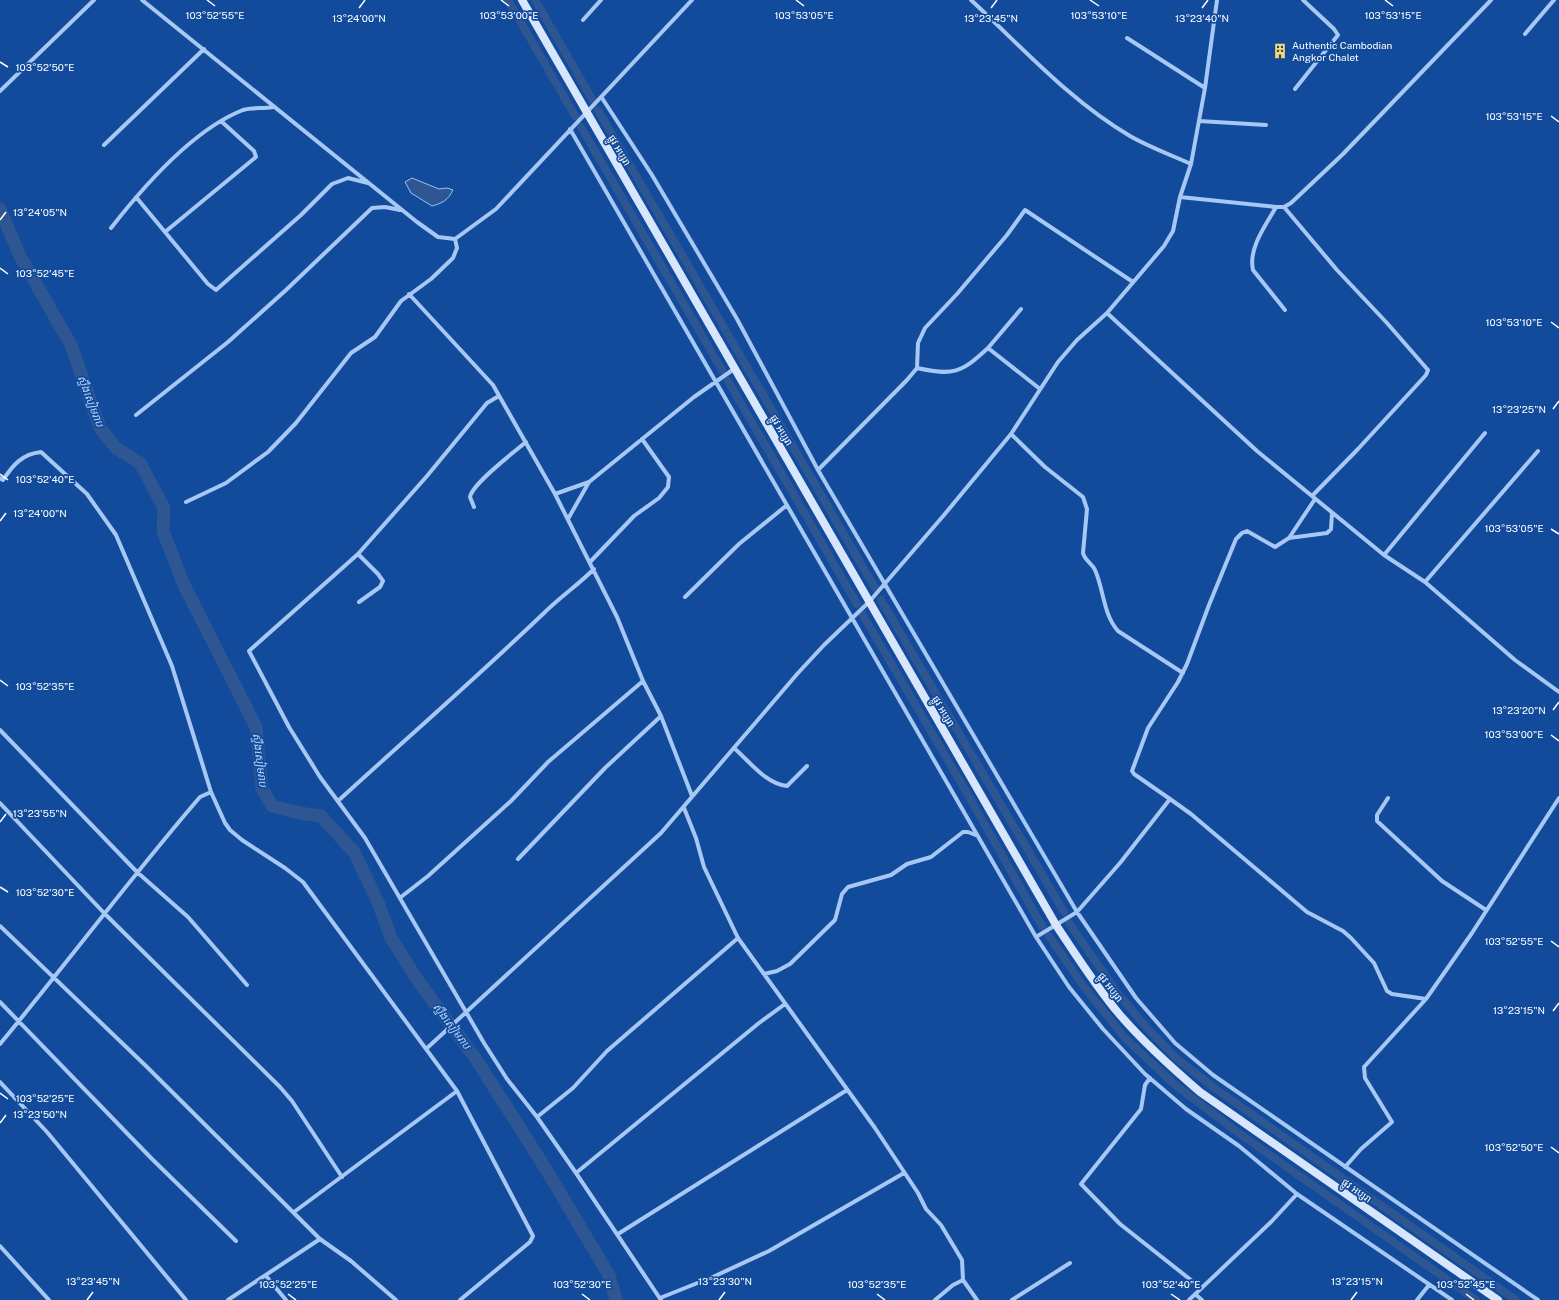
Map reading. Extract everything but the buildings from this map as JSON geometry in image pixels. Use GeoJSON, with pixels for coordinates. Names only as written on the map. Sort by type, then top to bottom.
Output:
{"type":"FeatureCollection","features":[{"type":"Feature","properties":{"kind":"street"},"geometry":{"type":"LineString","coordinates":[[0,91],[94,0]]}},
{"type":"Feature","properties":{"kind":"street"},"geometry":{"type":"LineString","coordinates":[[142,0],[402,210],[438,236],[455,240]]}},
{"type":"Feature","properties":{"kind":"street","name":"ផ្លូវ អប្សរា"},"geometry":{"type":"LineString","coordinates":[[522,0],[1056,925],[1092,979],[1120,1015],[1160,1058],[1200,1092],[1498,1300]]}},
{"type":"Feature","properties":{"kind":"street"},"geometry":{"type":"LineString","coordinates":[[583,20],[601,0]]}},
{"type":"Feature","properties":{"kind":"street"},"geometry":{"type":"LineString","coordinates":[[455,240],[496,209],[570,129],[602,98],[692,0]]}},
{"type":"Feature","properties":{"kind":"street"},"geometry":{"type":"LineString","coordinates":[[971,0],[1065,88],[1100,116],[1131,136],[1191,164]]}},
{"type":"Feature","properties":{"kind":"street"},"geometry":{"type":"LineString","coordinates":[[426,1049],[463,1017],[661,833],[684,808],[692,796],[798,673],[852,617],[869,602],[884,582],[1011,434],[1040,389],[1077,340],[1107,312],[1152,261],[1173,231],[1180,198],[1191,164],[1205,88],[1217,0]]}},
{"type":"Feature","properties":{"kind":"street"},"geometry":{"type":"LineString","coordinates":[[1295,89],[1338,35],[1334,29],[1303,0]]}},
{"type":"Feature","properties":{"kind":"street"},"geometry":{"type":"LineString","coordinates":[[1180,198],[1276,207],[1284,207],[1298,199],[1348,150],[1491,0]]}},
{"type":"Feature","properties":{"kind":"street"},"geometry":{"type":"LineString","coordinates":[[1525,34],[1554,0]]}},
{"type":"Feature","properties":{"kind":"street"},"geometry":{"type":"LineString","coordinates":[[1127,38],[1205,88]]}},
{"type":"Feature","properties":{"kind":"street"},"geometry":{"type":"LineString","coordinates":[[104,145],[204,49]]}},
{"type":"Feature","properties":{"kind":"street"},"geometry":{"type":"LineString","coordinates":[[602,98],[652,175],[733,312],[818,470],[1077,912],[1136,998],[1175,1043],[1213,1075],[1538,1300]]}},
{"type":"Feature","properties":{"kind":"street"},"geometry":{"type":"LineString","coordinates":[[110,228],[156,175],[191,144],[221,121],[252,108],[273,106]]}},
{"type":"Feature","properties":{"kind":"street"},"geometry":{"type":"LineString","coordinates":[[165,232],[256,157],[254,151],[221,121]]}},
{"type":"Feature","properties":{"kind":"street"},"geometry":{"type":"LineString","coordinates":[[1199,121],[1266,125]]}},
{"type":"Feature","properties":{"kind":"street"},"geometry":{"type":"LineString","coordinates":[[570,129],[1036,937],[1069,986],[1098,1023],[1150,1078],[1186,1109],[1239,1146],[1297,1194],[1452,1300]]}},
{"type":"Feature","properties":{"kind":"street"},"geometry":{"type":"LineString","coordinates":[[136,197],[208,284],[214,290],[217,290],[301,215],[332,184],[348,178],[370,184]]}},
{"type":"Feature","properties":{"kind":"street"},"geometry":{"type":"LineString","coordinates":[[136,415],[228,342],[297,281],[372,208],[385,207],[402,210]]}},
{"type":"Feature","properties":{"kind":"street"},"geometry":{"type":"LineString","coordinates":[[1276,207],[1253,251],[1251,262],[1253,270],[1285,310]]}},
{"type":"Feature","properties":{"kind":"street"},"geometry":{"type":"LineString","coordinates":[[1284,207],[1337,270],[1388,323],[1428,370],[1426,375],[1314,498],[1289,538]]}},
{"type":"Feature","properties":{"kind":"street"},"geometry":{"type":"LineString","coordinates":[[818,470],[907,380],[916,368],[918,343],[925,328],[957,294],[1026,210],[1134,282]]}},
{"type":"Feature","properties":{"kind":"street"},"geometry":{"type":"LineString","coordinates":[[186,502],[226,483],[268,452],[296,423],[348,356],[359,346],[375,337],[393,310],[409,294],[431,279],[453,258],[457,248],[455,240]]}},
{"type":"Feature","properties":{"kind":"street"},"geometry":{"type":"LineString","coordinates":[[409,294],[493,385],[526,442],[555,494],[617,617],[643,681],[660,716],[692,796]]}},
{"type":"Feature","properties":{"kind":"street"},"geometry":{"type":"LineString","coordinates":[[916,368],[929,371],[956,372],[970,364],[988,348],[1021,309]]}},
{"type":"Feature","properties":{"kind":"street"},"geometry":{"type":"LineString","coordinates":[[1107,312],[1257,451],[1332,514],[1384,555],[1425,582],[1516,660],[1559,692]]}},
{"type":"Feature","properties":{"kind":"street"},"geometry":{"type":"LineString","coordinates":[[988,348],[1040,389]]}},
{"type":"Feature","properties":{"kind":"street"},"geometry":{"type":"LineString","coordinates":[[555,494],[589,482],[694,397],[735,368]]}},
{"type":"Feature","properties":{"kind":"street"},"geometry":{"type":"LineString","coordinates":[[499,396],[487,403],[427,476],[358,554],[249,651],[290,728],[320,777],[365,838],[507,1079],[537,1117],[661,1299],[768,1251],[904,1173]]}},
{"type":"Feature","properties":{"kind":"street"},"geometry":{"type":"LineString","coordinates":[[1384,555],[1485,433]]}},
{"type":"Feature","properties":{"kind":"street"},"geometry":{"type":"LineString","coordinates":[[1011,434],[1045,467],[1083,497],[1087,509],[1083,553],[1096,572],[1108,615],[1114,626],[1118,631],[1183,673]]}},
{"type":"Feature","properties":{"kind":"street"},"geometry":{"type":"LineString","coordinates":[[590,562],[634,516],[659,498],[668,487],[669,477],[642,440]]}},
{"type":"Feature","properties":{"kind":"street"},"geometry":{"type":"LineString","coordinates":[[474,507],[470,497],[472,490],[498,465],[526,442]]}},
{"type":"Feature","properties":{"kind":"street"},"geometry":{"type":"LineString","coordinates":[[1425,582],[1538,451]]}},
{"type":"Feature","properties":{"kind":"street"},"geometry":{"type":"LineString","coordinates":[[0,486],[1,479],[20,460],[27,455],[41,452],[87,494],[108,522],[126,555],[172,666],[211,792],[230,830],[303,882],[457,1091],[533,1236],[530,1242],[460,1300]]}},
{"type":"Feature","properties":{"kind":"street"},"geometry":{"type":"LineString","coordinates":[[568,519],[589,482]]}},
{"type":"Feature","properties":{"kind":"street"},"geometry":{"type":"LineString","coordinates":[[685,597],[739,544],[786,505]]}},
{"type":"Feature","properties":{"kind":"street"},"geometry":{"type":"LineString","coordinates":[[1332,514],[1331,529],[1327,533],[1289,538],[1275,547],[1250,532],[1244,531],[1239,535],[1234,542],[1183,673],[1148,728],[1132,771],[1134,774],[1191,814],[1306,912],[1342,931],[1351,938],[1374,963],[1387,991],[1392,994],[1426,999]]}},
{"type":"Feature","properties":{"kind":"street"},"geometry":{"type":"LineString","coordinates":[[358,554],[383,581],[380,587],[358,602]]}},
{"type":"Feature","properties":{"kind":"street"},"geometry":{"type":"LineString","coordinates":[[338,800],[432,718],[545,611],[579,584],[594,569]]}},
{"type":"Feature","properties":{"kind":"street"},"geometry":{"type":"LineString","coordinates":[[401,897],[428,876],[511,801],[548,762],[643,681]]}},
{"type":"Feature","properties":{"kind":"street"},"geometry":{"type":"LineString","coordinates":[[518,859],[606,768],[660,716]]}},
{"type":"Feature","properties":{"kind":"street"},"geometry":{"type":"LineString","coordinates":[[0,730],[137,872],[188,917],[247,984]]}},
{"type":"Feature","properties":{"kind":"street"},"geometry":{"type":"LineString","coordinates":[[734,748],[772,782],[780,786],[786,786],[807,766]]}},
{"type":"Feature","properties":{"kind":"street"},"geometry":{"type":"LineString","coordinates":[[0,1044],[54,979],[137,872],[200,797],[211,792]]}},
{"type":"Feature","properties":{"kind":"street"},"geometry":{"type":"LineString","coordinates":[[1388,798],[1377,815],[1377,821],[1442,881],[1486,910]]}},
{"type":"Feature","properties":{"kind":"street"},"geometry":{"type":"LineString","coordinates":[[1345,1167],[1361,1149],[1392,1122],[1365,1078],[1364,1067],[1406,1023],[1426,999],[1559,798]]}},
{"type":"Feature","properties":{"kind":"street"},"geometry":{"type":"LineString","coordinates":[[1036,937],[1077,912],[1129,852],[1170,799]]}},
{"type":"Feature","properties":{"kind":"street"},"geometry":{"type":"LineString","coordinates":[[0,803],[104,913],[292,1101],[342,1177]]}},
{"type":"Feature","properties":{"kind":"street"},"geometry":{"type":"LineString","coordinates":[[684,808],[696,838],[704,868],[738,938],[875,1128],[918,1193],[926,1209],[941,1225],[957,1251],[963,1265],[963,1280],[978,1300]]}},
{"type":"Feature","properties":{"kind":"street"},"geometry":{"type":"LineString","coordinates":[[764,974],[777,971],[790,964],[835,920],[842,894],[848,887],[891,875],[907,864],[931,857],[963,832],[968,832],[978,836]]}},
{"type":"Feature","properties":{"kind":"street"},"geometry":{"type":"LineString","coordinates":[[0,926],[320,1239],[351,1261],[396,1300]]}},
{"type":"Feature","properties":{"kind":"street"},"geometry":{"type":"LineString","coordinates":[[537,1117],[573,1088],[607,1051],[738,938]]}},
{"type":"Feature","properties":{"kind":"street"},"geometry":{"type":"LineString","coordinates":[[0,1002],[151,1158],[236,1241]]}},
{"type":"Feature","properties":{"kind":"street"},"geometry":{"type":"LineString","coordinates":[[576,1173],[759,1023],[785,1004]]}},
{"type":"Feature","properties":{"kind":"street"},"geometry":{"type":"LineString","coordinates":[[1150,1078],[1145,1085],[1141,1109],[1081,1184],[1120,1224],[1201,1288]]}},
{"type":"Feature","properties":{"kind":"street"},"geometry":{"type":"LineString","coordinates":[[0,1082],[47,1132],[186,1300]]}},
{"type":"Feature","properties":{"kind":"street"},"geometry":{"type":"LineString","coordinates":[[618,1234],[847,1090]]}},
{"type":"Feature","properties":{"kind":"street"},"geometry":{"type":"LineString","coordinates":[[294,1212],[457,1091]]}},
{"type":"Feature","properties":{"kind":"street"},"geometry":{"type":"LineString","coordinates":[[1189,1300],[1271,1222],[1297,1194]]}},
{"type":"Feature","properties":{"kind":"street"},"geometry":{"type":"LineString","coordinates":[[228,1300],[320,1239]]}},
{"type":"Feature","properties":{"kind":"street"},"geometry":{"type":"LineString","coordinates":[[0,1246],[49,1300]]}},
{"type":"Feature","properties":{"kind":"street"},"geometry":{"type":"LineString","coordinates":[[1012,1300],[1070,1263]]}},
{"type":"Feature","properties":{"kind":"street"},"geometry":{"type":"LineString","coordinates":[[266,1276],[286,1300]]}},
{"type":"Feature","properties":{"kind":"street"},"geometry":{"type":"LineString","coordinates":[[935,1300],[963,1280]]}},
{"type":"Feature","properties":{"kind":"street"},"geometry":{"type":"LineString","coordinates":[[1417,1300],[1430,1285]]}},
{"type":"Feature","properties":{"kind":"street"},"geometry":{"type":"LineString","coordinates":[[1195,1294],[1202,1300]]}},
{"type":"Feature","properties":{"kind":"water"},"geometry":{"type":"Polygon","coordinates":[[[412,178],[439,189],[447,188],[453,190],[445,201],[432,206],[411,193],[405,182],[412,178]]]}},
{"type":"Feature","properties":{"kind":"waterway"},"geometry":{"type":"LineString","coordinates":[[508,0],[575,116]]}},
{"type":"Feature","properties":{"kind":"waterway"},"geometry":{"type":"LineString","coordinates":[[535,0],[592,99]]}},
{"type":"Feature","properties":{"kind":"waterway"},"geometry":{"type":"LineString","coordinates":[[598,110],[875,588]]}},
{"type":"Feature","properties":{"kind":"waterway"},"geometry":{"type":"LineString","coordinates":[[581,127],[722,370]]}},
{"type":"Feature","properties":{"kind":"waterway","name":"ស្ទឹងសៀមរាប"},"geometry":{"type":"LineString","coordinates":[[0,209],[20,256],[71,345],[100,428],[116,448],[140,463],[164,508],[163,531],[183,583],[256,727],[262,788],[272,806],[299,813],[321,816],[354,852],[378,902],[391,938],[416,978],[476,1059],[544,1166],[609,1275],[616,1300]]}},
{"type":"Feature","properties":{"kind":"waterway"},"geometry":{"type":"LineString","coordinates":[[728,381],[857,604]]}},
{"type":"Feature","properties":{"kind":"waterway"},"geometry":{"type":"LineString","coordinates":[[881,600],[1064,912]]}},
{"type":"Feature","properties":{"kind":"waterway"},"geometry":{"type":"LineString","coordinates":[[863,615],[964,788],[1042,926]]}},
{"type":"Feature","properties":{"kind":"waterway"},"geometry":{"type":"LineString","coordinates":[[1069,923],[1119,995],[1148,1029],[1175,1057],[1213,1087],[1516,1300]]}},
{"type":"Feature","properties":{"kind":"waterway"},"geometry":{"type":"LineString","coordinates":[[1049,936],[1084,987],[1125,1038],[1174,1084],[1240,1134],[1476,1300]]}},
{"type":"Feature","properties":{"kind":"place","name":"Authentic Cambodian Angkor Chalet"},"geometry":{"type":"Point","coordinates":[1280,51]}}]}
